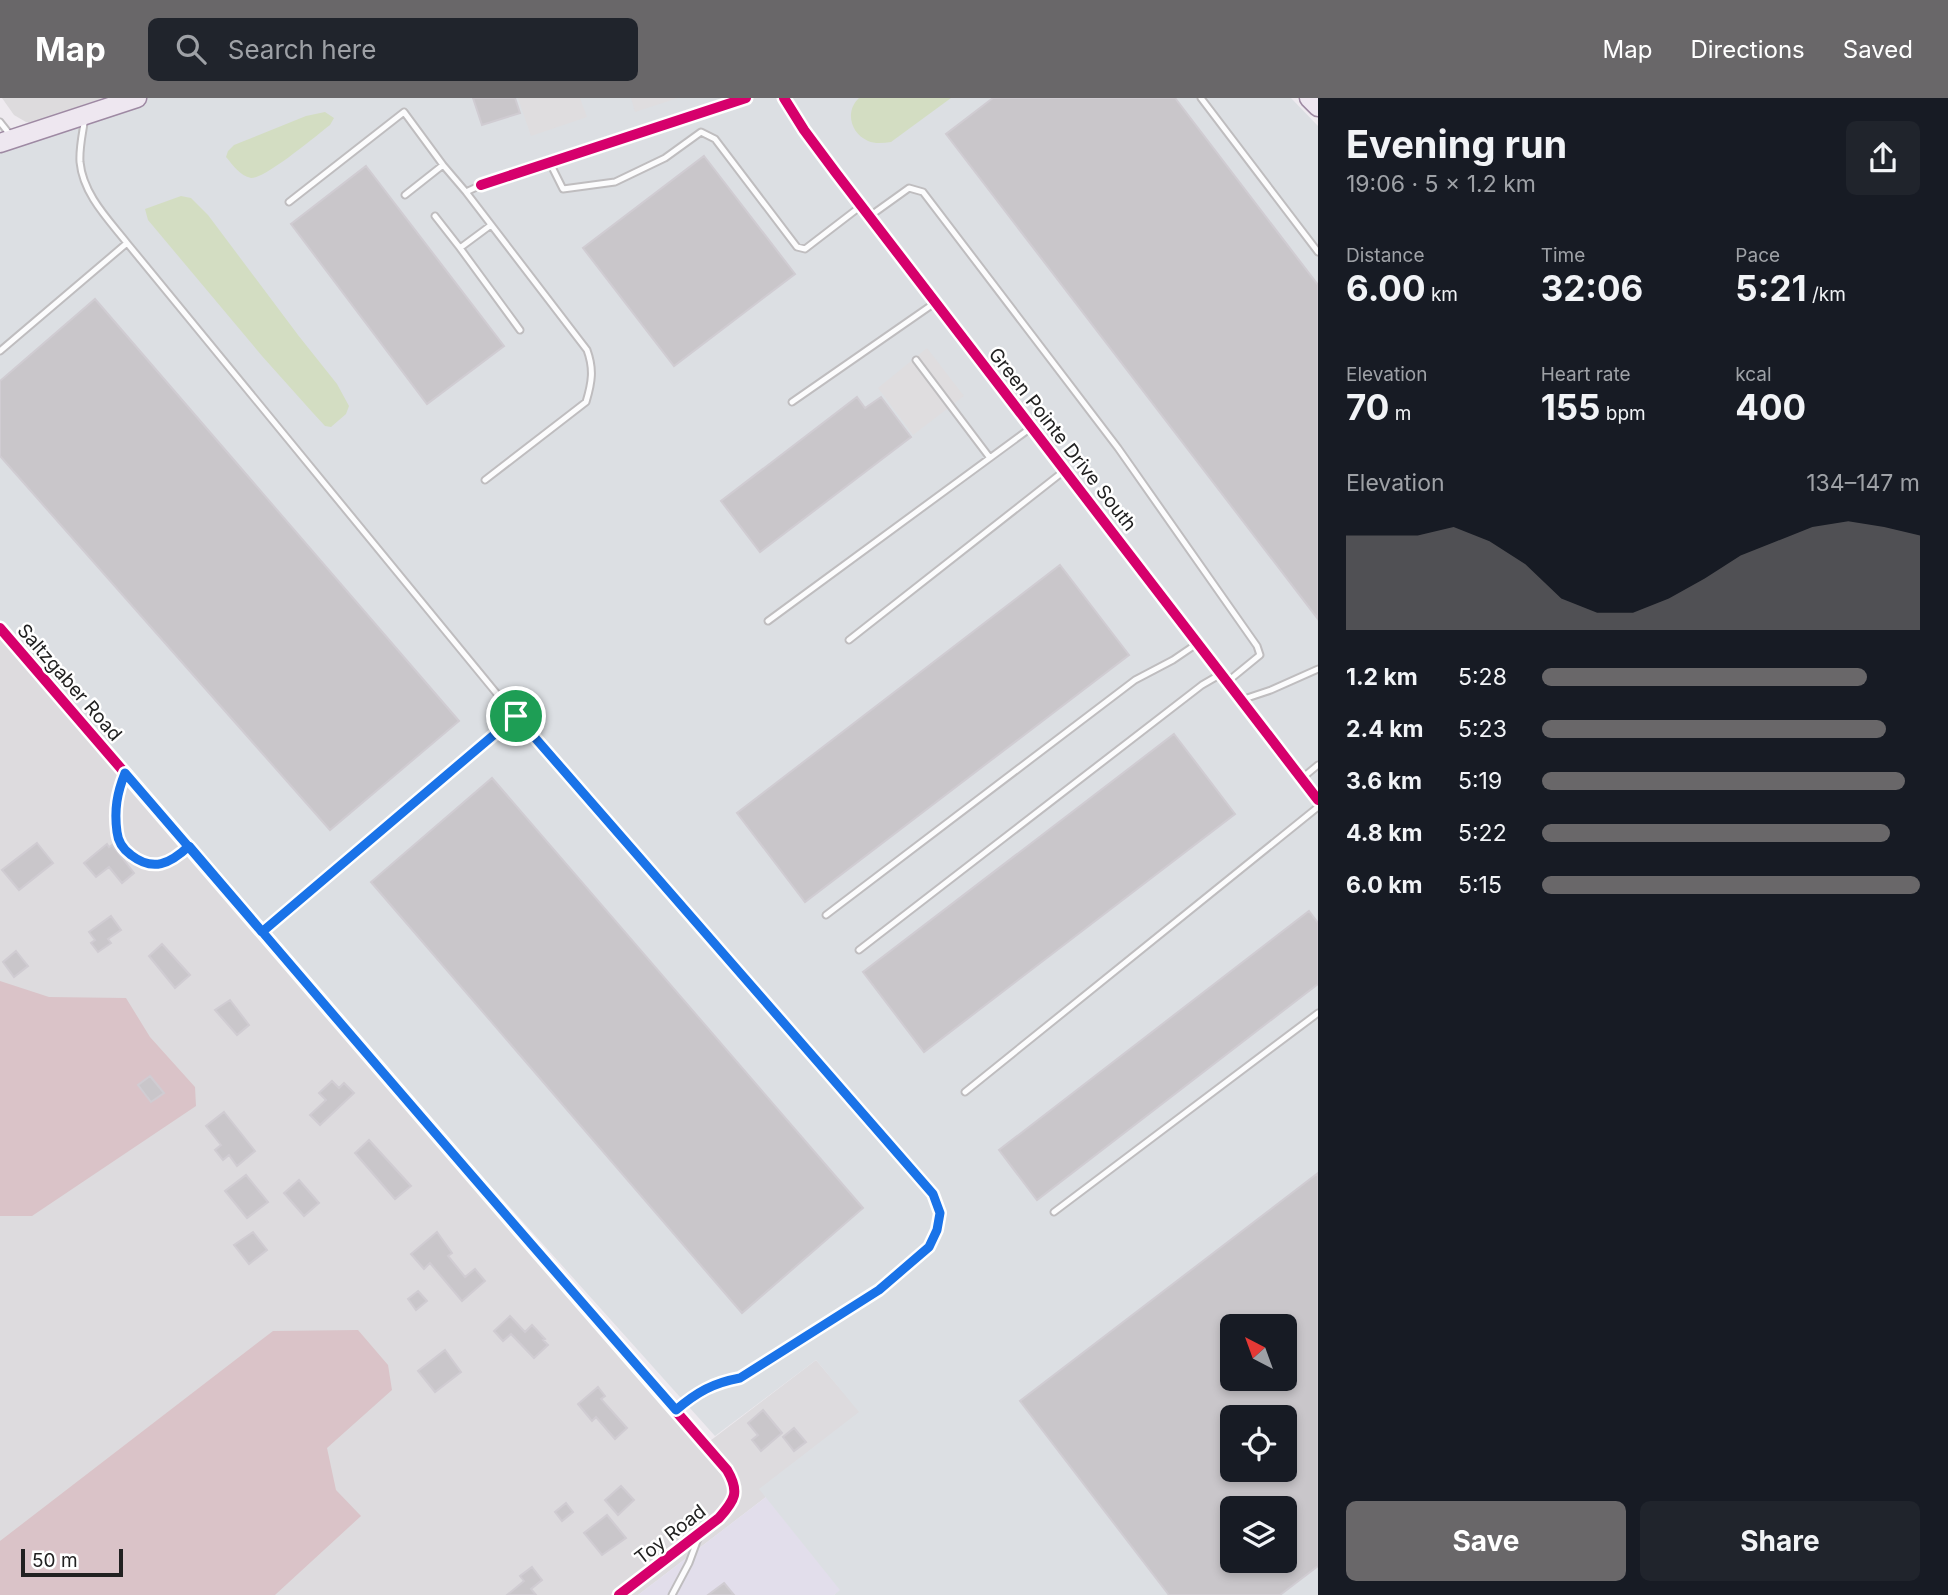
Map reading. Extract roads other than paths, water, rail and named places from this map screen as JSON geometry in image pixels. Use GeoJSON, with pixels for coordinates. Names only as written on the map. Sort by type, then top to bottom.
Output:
{"type":"FeatureCollection","features":[{"type":"Feature","properties":{"kind":"main road"},"geometry":{"type":"LineString","coordinates":[[1309,98],[1318,107]]}},
{"type":"Feature","properties":{"kind":"main road"},"geometry":{"type":"LineString","coordinates":[[6,141],[127,99]]}},
{"type":"Feature","properties":{"kind":"street"},"geometry":{"type":"LineString","coordinates":[[481,185],[746,98]]}},
{"type":"Feature","properties":{"kind":"street","name":"Green Pointe Drive South"},"geometry":{"type":"LineString","coordinates":[[784,98],[804,130],[1318,800]]}},
{"type":"Feature","properties":{"kind":"street","name":"Saltzgaber Road"},"geometry":{"type":"LineString","coordinates":[[2,634],[189,846],[676,1410],[727,1470],[734,1480],[736,1494]]}},
{"type":"Feature","properties":{"kind":"street","name":"Toy Road"},"geometry":{"type":"LineString","coordinates":[[619,1595],[719,1518],[736,1494]]}},
{"type":"Feature","properties":{"kind":"lane"},"geometry":{"type":"LineString","coordinates":[[1201,98],[1318,252]]}},
{"type":"Feature","properties":{"kind":"lane"},"geometry":{"type":"LineString","coordinates":[[289,202],[404,112],[587,350],[592,363],[593,382],[586,401],[485,480]]}},
{"type":"Feature","properties":{"kind":"lane"},"geometry":{"type":"LineString","coordinates":[[85,115],[80,163],[86,185],[97,206],[516,716],[933,1194],[940,1213],[937,1230],[929,1247],[879,1290],[740,1378],[718,1382],[692,1396],[676,1410]]}},
{"type":"Feature","properties":{"kind":"lane"},"geometry":{"type":"LineString","coordinates":[[696,115],[701,132],[716,139],[796,247],[806,249],[862,206]]}},
{"type":"Feature","properties":{"kind":"lane"},"geometry":{"type":"LineString","coordinates":[[0,122],[6,141]]}},
{"type":"Feature","properties":{"kind":"lane"},"geometry":{"type":"LineString","coordinates":[[550,163],[563,190],[615,182],[664,159],[701,132]]}},
{"type":"Feature","properties":{"kind":"lane"},"geometry":{"type":"LineString","coordinates":[[405,195],[443,165]]}},
{"type":"Feature","properties":{"kind":"lane"},"geometry":{"type":"LineString","coordinates":[[466,192],[481,185]]}},
{"type":"Feature","properties":{"kind":"lane"},"geometry":{"type":"LineString","coordinates":[[859,950],[1202,685],[1224,678],[1260,655],[1257,646],[1118,448],[923,192],[909,188],[870,216]]}},
{"type":"Feature","properties":{"kind":"lane"},"geometry":{"type":"LineString","coordinates":[[435,216],[520,330]]}},
{"type":"Feature","properties":{"kind":"lane"},"geometry":{"type":"LineString","coordinates":[[460,248],[491,225]]}},
{"type":"Feature","properties":{"kind":"lane"},"geometry":{"type":"LineString","coordinates":[[0,351],[127,243]]}},
{"type":"Feature","properties":{"kind":"lane"},"geometry":{"type":"LineString","coordinates":[[792,402],[936,302]]}},
{"type":"Feature","properties":{"kind":"lane"},"geometry":{"type":"LineString","coordinates":[[916,360],[990,458]]}},
{"type":"Feature","properties":{"kind":"lane"},"geometry":{"type":"LineString","coordinates":[[768,621],[1032,427]]}},
{"type":"Feature","properties":{"kind":"lane"},"geometry":{"type":"LineString","coordinates":[[849,640],[1065,471]]}},
{"type":"Feature","properties":{"kind":"lane"},"geometry":{"type":"LineString","coordinates":[[826,915],[1135,680],[1198,643]]}},
{"type":"Feature","properties":{"kind":"lane"},"geometry":{"type":"LineString","coordinates":[[1241,699],[1271,690],[1318,669]]}},
{"type":"Feature","properties":{"kind":"lane"},"geometry":{"type":"LineString","coordinates":[[262,932],[516,716]]}},
{"type":"Feature","properties":{"kind":"lane"},"geometry":{"type":"LineString","coordinates":[[1301,779],[1318,765]]}},
{"type":"Feature","properties":{"kind":"lane"},"geometry":{"type":"LineString","coordinates":[[125,773],[117,794],[117,835],[124,850],[143,864],[163,864],[189,846]]}},
{"type":"Feature","properties":{"kind":"lane"},"geometry":{"type":"LineString","coordinates":[[965,1092],[1318,807]]}},
{"type":"Feature","properties":{"kind":"lane"},"geometry":{"type":"LineString","coordinates":[[1054,1212],[1318,1013]]}},
{"type":"Feature","properties":{"kind":"lane"},"geometry":{"type":"LineString","coordinates":[[672,1595],[699,1541],[699,1533]]}}]}
